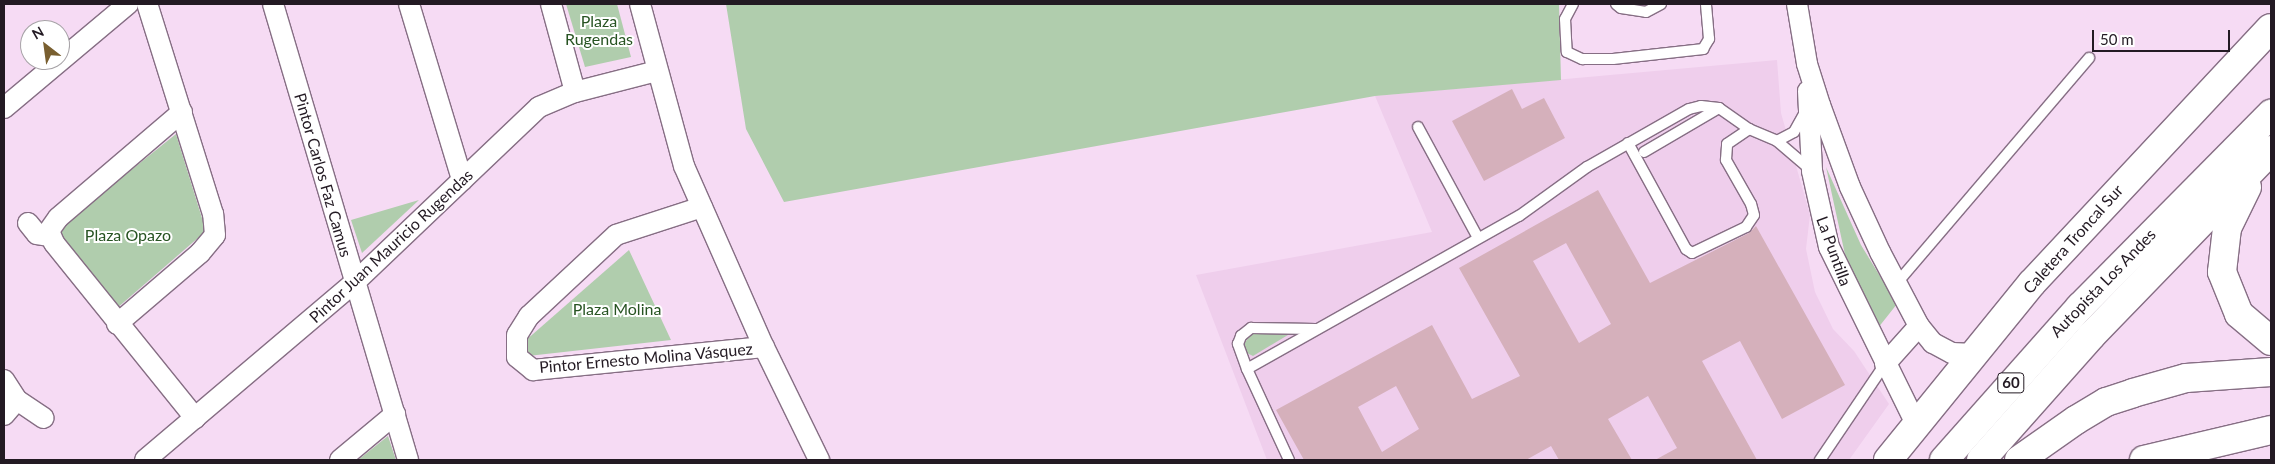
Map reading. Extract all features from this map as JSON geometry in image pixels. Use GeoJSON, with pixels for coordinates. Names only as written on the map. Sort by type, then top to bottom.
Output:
{"type":"FeatureCollection","features":[{"type":"Feature","properties":{"kind":"main road","name":"Caletera Troncal Sur"},"geometry":{"type":"LineString","coordinates":[[1888,460],[1973,354],[2088,221],[2271,28]]}},
{"type":"Feature","properties":{"kind":"main road"},"geometry":{"type":"LineString","coordinates":[[2244,139],[2271,99]]}},
{"type":"Feature","properties":{"kind":"main road","name":"Autopista Los Andes"},"geometry":{"type":"LineString","coordinates":[[1944,460],[2080,307],[2244,139],[2271,114]]}},
{"type":"Feature","properties":{"kind":"main road"},"geometry":{"type":"LineString","coordinates":[[2271,151],[2235,210],[2227,228],[2221,257],[2231,301],[2249,325],[2271,341]]}},
{"type":"Feature","properties":{"kind":"main road","name":"Autopista Los Andes"},"geometry":{"type":"LineString","coordinates":[[1981,460],[2091,336],[2271,151]]}},
{"type":"Feature","properties":{"kind":"main road"},"geometry":{"type":"LineString","coordinates":[[2018,460],[2106,402],[2133,392],[2186,378],[2271,372]]}},
{"type":"Feature","properties":{"kind":"main road"},"geometry":{"type":"LineString","coordinates":[[2144,460],[2271,430]]}},
{"type":"Feature","properties":{"kind":"street"},"geometry":{"type":"LineString","coordinates":[[4,108],[128,4]]}},
{"type":"Feature","properties":{"kind":"street"},"geometry":{"type":"LineString","coordinates":[[118,324],[200,253],[215,235],[213,214],[148,4]]}},
{"type":"Feature","properties":{"kind":"street","name":"Pintor Carlos Faz Camus"},"geometry":{"type":"LineString","coordinates":[[273,4],[354,283],[408,460]]}},
{"type":"Feature","properties":{"kind":"street"},"geometry":{"type":"LineString","coordinates":[[409,4],[462,180]]}},
{"type":"Feature","properties":{"kind":"street"},"geometry":{"type":"LineString","coordinates":[[551,4],[575,92]]}},
{"type":"Feature","properties":{"kind":"street"},"geometry":{"type":"LineString","coordinates":[[640,4],[684,166],[764,347],[819,460]]}},
{"type":"Feature","properties":{"kind":"street","name":"La Puntilla"},"geometry":{"type":"LineString","coordinates":[[1797,4],[1807,64],[1812,171],[1832,255],[1916,424]]}},
{"type":"Feature","properties":{"kind":"street","name":"La Puntilla"},"geometry":{"type":"LineString","coordinates":[[1807,64],[1850,187],[1919,326],[1942,349],[1962,355],[1973,354]]}},
{"type":"Feature","properties":{"kind":"street","name":"Pintor Juan Mauricio Rugendas"},"geometry":{"type":"LineString","coordinates":[[145,460],[354,283],[539,107],[575,92],[657,71]]}},
{"type":"Feature","properties":{"kind":"street"},"geometry":{"type":"LineString","coordinates":[[182,112],[58,218],[49,231],[50,236],[118,324],[195,418]]}},
{"type":"Feature","properties":{"kind":"street","name":"Pintor Ernesto Molina Vásquez"},"geometry":{"type":"LineString","coordinates":[[702,207],[616,234],[529,316],[517,335],[517,357],[533,370],[764,347]]}},
{"type":"Feature","properties":{"kind":"street"},"geometry":{"type":"LineString","coordinates":[[28,224],[37,234],[50,236]]}},
{"type":"Feature","properties":{"kind":"street"},"geometry":{"type":"LineString","coordinates":[[1885,364],[1919,326]]}},
{"type":"Feature","properties":{"kind":"street"},"geometry":{"type":"LineString","coordinates":[[4,380],[17,400],[44,418]]}},
{"type":"Feature","properties":{"kind":"street"},"geometry":{"type":"LineString","coordinates":[[4,416],[17,400]]}},
{"type":"Feature","properties":{"kind":"street"},"geometry":{"type":"LineString","coordinates":[[340,460],[395,414]]}},
{"type":"Feature","properties":{"kind":"lane"},"geometry":{"type":"LineString","coordinates":[[1571,4],[1565,19],[1567,52],[1582,59],[1612,59],[1703,49],[1710,39],[1706,4]]}},
{"type":"Feature","properties":{"kind":"lane"},"geometry":{"type":"LineString","coordinates":[[1616,4],[1622,8],[1646,12],[1661,4]]}},
{"type":"Feature","properties":{"kind":"lane"},"geometry":{"type":"LineString","coordinates":[[1897,283],[2089,58]]}},
{"type":"Feature","properties":{"kind":"lane"},"geometry":{"type":"LineString","coordinates":[[1778,141],[1794,132],[1809,105]]}},
{"type":"Feature","properties":{"kind":"lane"},"geometry":{"type":"LineString","coordinates":[[1247,369],[1520,216],[1587,167],[1689,109],[1701,106],[1719,108],[1749,129],[1778,141],[1812,171]]}},
{"type":"Feature","properties":{"kind":"lane"},"geometry":{"type":"LineString","coordinates":[[1644,152],[1719,108]]}},
{"type":"Feature","properties":{"kind":"lane"},"geometry":{"type":"LineString","coordinates":[[1418,127],[1478,238]]}},
{"type":"Feature","properties":{"kind":"lane"},"geometry":{"type":"LineString","coordinates":[[1628,143],[1686,249],[1692,253],[1746,226],[1754,216],[1751,204],[1726,160],[1727,144],[1749,129]]}},
{"type":"Feature","properties":{"kind":"lane"},"geometry":{"type":"LineString","coordinates":[[1289,460],[1247,369],[1238,344],[1241,336],[1251,328],[1316,329]]}},
{"type":"Feature","properties":{"kind":"lane"},"geometry":{"type":"LineString","coordinates":[[1820,460],[1885,364]]}},
{"type":"Feature","properties":{"kind":"shaded area"},"geometry":{"type":"Polygon","coordinates":[[[1777,60],[1781,113],[1810,215],[1806,249],[1815,292],[1833,329],[1854,351],[1889,404],[1849,460],[1267,460],[1196,275],[1432,232],[1375,96],[1777,60]]]}},
{"type":"Feature","properties":{"kind":"green space","name":"Plaza Rugendas"},"geometry":{"type":"Polygon","coordinates":[[[566,4],[617,4],[631,57],[585,67],[566,4]]]}},
{"type":"Feature","properties":{"kind":"green space"},"geometry":{"type":"Polygon","coordinates":[[[726,4],[1559,4],[1561,80],[1375,96],[784,202],[746,129],[726,4]]]}},
{"type":"Feature","properties":{"kind":"green space","name":"Plaza Opazo"},"geometry":{"type":"Polygon","coordinates":[[[176,134],[206,231],[116,309],[59,239],[60,227],[176,134]]]}},
{"type":"Feature","properties":{"kind":"green space"},"geometry":{"type":"Polygon","coordinates":[[[1826,167],[1861,245],[1897,304],[1874,333],[1849,273],[1826,167]]]}},
{"type":"Feature","properties":{"kind":"green space"},"geometry":{"type":"Polygon","coordinates":[[[419,200],[362,253],[351,220],[419,200]]]}},
{"type":"Feature","properties":{"kind":"green space","name":"Plaza Molina"},"geometry":{"type":"Polygon","coordinates":[[[629,250],[671,340],[528,356],[525,341],[629,250]]]}},
{"type":"Feature","properties":{"kind":"green space"},"geometry":{"type":"Polygon","coordinates":[[[1253,331],[1293,332],[1253,356],[1247,353],[1244,344],[1253,331]]]}},
{"type":"Feature","properties":{"kind":"green space"},"geometry":{"type":"Polygon","coordinates":[[[388,436],[396,460],[358,460],[388,436]]]}},
{"type":"Feature","properties":{"kind":"building"},"geometry":{"type":"Polygon","coordinates":[[[1512,89],[1522,109],[1544,98],[1565,138],[1484,181],[1452,121],[1512,89]]]}},
{"type":"Feature","properties":{"kind":"building"},"geometry":{"type":"Polygon","coordinates":[[[1598,190],[1650,283],[1749,233],[1756,226],[1845,385],[1782,419],[1740,341],[1702,361],[1757,460],[1655,460],[1677,448],[1648,396],[1608,419],[1632,460],[1559,460],[1551,446],[1526,460],[1304,460],[1276,410],[1432,325],[1472,399],[1520,376],[1459,268],[1598,190]],[[1566,243],[1533,261],[1579,343],[1611,324],[1566,243]],[[1396,386],[1358,407],[1382,452],[1419,429],[1396,386]]]}}]}
